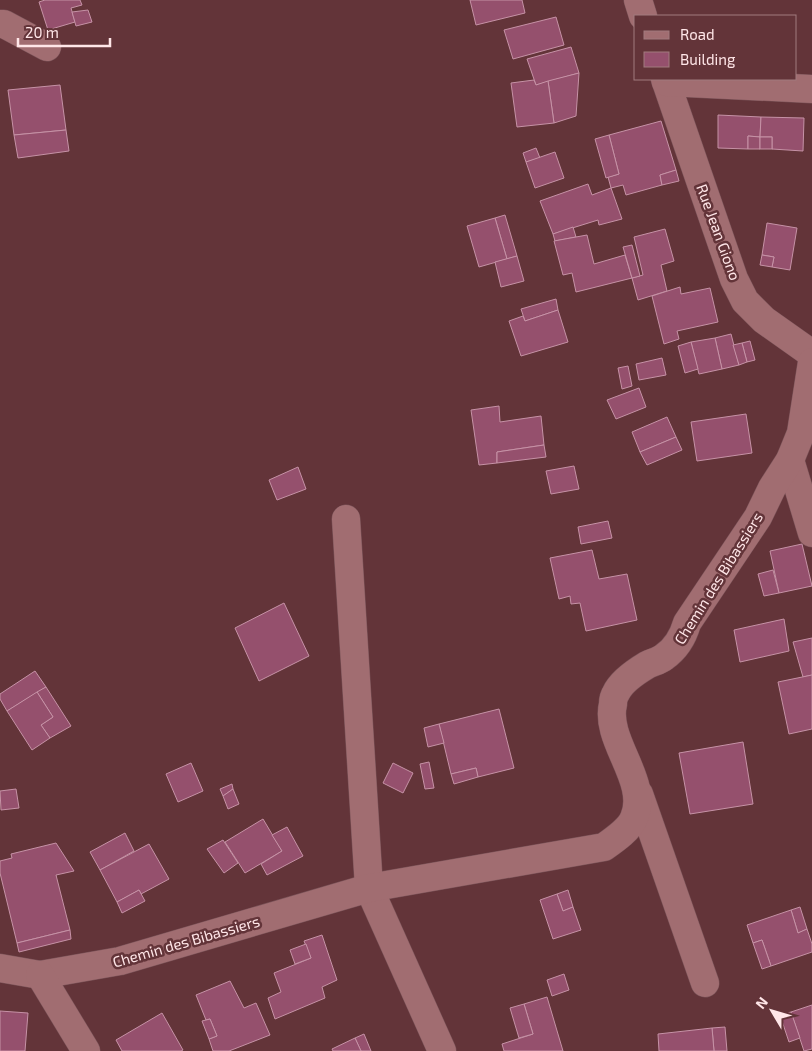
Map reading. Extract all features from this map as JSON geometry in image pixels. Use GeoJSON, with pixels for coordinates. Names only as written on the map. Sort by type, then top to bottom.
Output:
{"type":"FeatureCollection","features":[{"type":"Feature","properties":{"kind":"street"},"geometry":{"type":"LineString","coordinates":[[638,0],[643,15]]}},
{"type":"Feature","properties":{"kind":"street"},"geometry":{"type":"LineString","coordinates":[[0,24],[4,24],[47,47]]}},
{"type":"Feature","properties":{"kind":"street","name":"Rue Jean Giono"},"geometry":{"type":"LineString","coordinates":[[812,89],[665,80],[734,278],[745,301],[764,320],[812,354]]}},
{"type":"Feature","properties":{"kind":"street","name":"Chemin des Bibassiers"},"geometry":{"type":"LineString","coordinates":[[0,968],[40,975],[120,961],[368,888],[604,847],[621,835],[634,818],[637,802],[634,780],[614,731],[610,713],[615,693],[628,679],[646,666],[664,658],[674,648],[683,636],[687,622],[758,517],[772,488],[790,460],[801,433],[812,362]]}},
{"type":"Feature","properties":{"kind":"street"},"geometry":{"type":"LineString","coordinates":[[790,460],[812,532]]}},
{"type":"Feature","properties":{"kind":"street"},"geometry":{"type":"LineString","coordinates":[[346,519],[368,888],[442,1051]]}},
{"type":"Feature","properties":{"kind":"street"},"geometry":{"type":"LineString","coordinates":[[634,780],[705,984]]}},
{"type":"Feature","properties":{"kind":"street"},"geometry":{"type":"LineString","coordinates":[[40,975],[86,1051]]}},
{"type":"Feature","properties":{"kind":"building"},"geometry":{"type":"Polygon","coordinates":[[[45,0],[80,0],[82,5],[71,8],[75,22],[48,30],[39,2],[45,0]]]}},
{"type":"Feature","properties":{"kind":"building"},"geometry":{"type":"Polygon","coordinates":[[[470,0],[522,0],[525,13],[476,25],[470,0]]]}},
{"type":"Feature","properties":{"kind":"building"},"geometry":{"type":"Polygon","coordinates":[[[88,10],[92,22],[76,26],[72,12],[88,10]]]}},
{"type":"Feature","properties":{"kind":"building"},"geometry":{"type":"Polygon","coordinates":[[[556,17],[564,45],[513,59],[504,30],[556,17]]]}},
{"type":"Feature","properties":{"kind":"building"},"geometry":{"type":"Polygon","coordinates":[[[571,47],[579,73],[536,85],[527,59],[571,47]]]}},
{"type":"Feature","properties":{"kind":"building"},"geometry":{"type":"Polygon","coordinates":[[[579,73],[576,116],[554,123],[548,81],[579,73]]]}},
{"type":"Feature","properties":{"kind":"building"},"geometry":{"type":"Polygon","coordinates":[[[534,80],[536,85],[548,81],[554,123],[517,127],[511,83],[534,80]]]}},
{"type":"Feature","properties":{"kind":"building"},"geometry":{"type":"Polygon","coordinates":[[[60,85],[66,130],[14,135],[8,90],[60,85]]]}},
{"type":"Feature","properties":{"kind":"building"},"geometry":{"type":"Polygon","coordinates":[[[718,115],[761,117],[760,137],[748,136],[748,149],[718,148],[718,115]]]}},
{"type":"Feature","properties":{"kind":"building"},"geometry":{"type":"Polygon","coordinates":[[[761,117],[804,118],[803,151],[772,149],[772,137],[760,137],[761,117]]]}},
{"type":"Feature","properties":{"kind":"building"},"geometry":{"type":"Polygon","coordinates":[[[661,121],[676,170],[660,175],[662,185],[626,195],[623,185],[611,188],[608,177],[619,174],[609,135],[661,121]]]}},
{"type":"Feature","properties":{"kind":"building"},"geometry":{"type":"Polygon","coordinates":[[[66,130],[69,151],[18,158],[14,135],[66,130]]]}},
{"type":"Feature","properties":{"kind":"building"},"geometry":{"type":"Polygon","coordinates":[[[609,135],[619,174],[606,178],[595,139],[609,135]]]}},
{"type":"Feature","properties":{"kind":"building"},"geometry":{"type":"Polygon","coordinates":[[[748,136],[760,137],[760,149],[748,149],[748,136]]]}},
{"type":"Feature","properties":{"kind":"building"},"geometry":{"type":"Polygon","coordinates":[[[760,137],[772,137],[772,149],[760,149],[760,137]]]}},
{"type":"Feature","properties":{"kind":"building"},"geometry":{"type":"Polygon","coordinates":[[[536,148],[540,158],[526,162],[523,153],[536,148]]]}},
{"type":"Feature","properties":{"kind":"building"},"geometry":{"type":"Polygon","coordinates":[[[555,152],[564,178],[535,188],[526,162],[555,152]]]}},
{"type":"Feature","properties":{"kind":"building"},"geometry":{"type":"Polygon","coordinates":[[[676,170],[679,181],[662,185],[660,175],[676,170]]]}},
{"type":"Feature","properties":{"kind":"building"},"geometry":{"type":"Polygon","coordinates":[[[588,184],[592,195],[611,188],[622,219],[599,225],[598,220],[553,234],[540,201],[588,184]]]}},
{"type":"Feature","properties":{"kind":"building"},"geometry":{"type":"Polygon","coordinates":[[[505,215],[517,256],[507,259],[495,218],[505,215]]]}},
{"type":"Feature","properties":{"kind":"building"},"geometry":{"type":"Polygon","coordinates":[[[495,218],[507,259],[479,267],[467,226],[495,218]]]}},
{"type":"Feature","properties":{"kind":"building"},"geometry":{"type":"Polygon","coordinates":[[[767,223],[797,228],[790,270],[772,267],[774,257],[762,255],[767,223]]]}},
{"type":"Feature","properties":{"kind":"building"},"geometry":{"type":"Polygon","coordinates":[[[573,227],[576,237],[555,241],[553,234],[573,227]]]}},
{"type":"Feature","properties":{"kind":"building"},"geometry":{"type":"Polygon","coordinates":[[[665,229],[674,261],[661,265],[667,291],[638,300],[632,278],[643,275],[634,237],[665,229]]]}},
{"type":"Feature","properties":{"kind":"building"},"geometry":{"type":"Polygon","coordinates":[[[587,235],[594,264],[625,255],[632,278],[576,292],[572,273],[563,275],[554,241],[587,235]]]}},
{"type":"Feature","properties":{"kind":"building"},"geometry":{"type":"Polygon","coordinates":[[[632,245],[640,276],[632,278],[623,247],[632,245]]]}},
{"type":"Feature","properties":{"kind":"building"},"geometry":{"type":"Polygon","coordinates":[[[762,255],[774,257],[772,267],[760,265],[762,255]]]}},
{"type":"Feature","properties":{"kind":"building"},"geometry":{"type":"Polygon","coordinates":[[[517,256],[524,281],[501,287],[495,262],[517,256]]]}},
{"type":"Feature","properties":{"kind":"building"},"geometry":{"type":"Polygon","coordinates":[[[680,287],[681,294],[710,288],[718,322],[677,331],[679,339],[664,344],[652,296],[680,287]]]}},
{"type":"Feature","properties":{"kind":"building"},"geometry":{"type":"Polygon","coordinates":[[[556,299],[558,310],[525,321],[521,309],[556,299]]]}},
{"type":"Feature","properties":{"kind":"building"},"geometry":{"type":"Polygon","coordinates":[[[558,310],[568,342],[521,356],[509,321],[523,316],[525,321],[558,310]]]}},
{"type":"Feature","properties":{"kind":"building"},"geometry":{"type":"Polygon","coordinates":[[[731,334],[739,365],[722,369],[715,338],[731,334]]]}},
{"type":"Feature","properties":{"kind":"building"},"geometry":{"type":"Polygon","coordinates":[[[715,338],[722,369],[699,374],[691,342],[715,338]]]}},
{"type":"Feature","properties":{"kind":"building"},"geometry":{"type":"Polygon","coordinates":[[[750,341],[755,360],[747,362],[742,343],[750,341]]]}},
{"type":"Feature","properties":{"kind":"building"},"geometry":{"type":"Polygon","coordinates":[[[691,342],[698,369],[685,373],[678,346],[691,342]]]}},
{"type":"Feature","properties":{"kind":"building"},"geometry":{"type":"Polygon","coordinates":[[[742,343],[747,362],[739,365],[733,345],[742,343]]]}},
{"type":"Feature","properties":{"kind":"building"},"geometry":{"type":"Polygon","coordinates":[[[662,358],[666,375],[639,380],[636,364],[662,358]]]}},
{"type":"Feature","properties":{"kind":"building"},"geometry":{"type":"Polygon","coordinates":[[[628,366],[632,386],[622,389],[618,368],[628,366]]]}},
{"type":"Feature","properties":{"kind":"building"},"geometry":{"type":"Polygon","coordinates":[[[639,388],[646,407],[616,419],[607,400],[639,388]]]}},
{"type":"Feature","properties":{"kind":"building"},"geometry":{"type":"Polygon","coordinates":[[[499,406],[500,422],[541,416],[544,445],[497,452],[497,463],[479,465],[471,410],[499,406]]]}},
{"type":"Feature","properties":{"kind":"building"},"geometry":{"type":"Polygon","coordinates":[[[746,414],[752,453],[697,461],[691,422],[746,414]]]}},
{"type":"Feature","properties":{"kind":"building"},"geometry":{"type":"Polygon","coordinates":[[[667,417],[676,437],[640,452],[632,432],[667,417]]]}},
{"type":"Feature","properties":{"kind":"building"},"geometry":{"type":"Polygon","coordinates":[[[676,437],[682,450],[647,465],[640,452],[676,437]]]}},
{"type":"Feature","properties":{"kind":"building"},"geometry":{"type":"Polygon","coordinates":[[[544,445],[546,457],[497,463],[497,452],[544,445]]]}},
{"type":"Feature","properties":{"kind":"building"},"geometry":{"type":"Polygon","coordinates":[[[574,466],[579,489],[551,494],[546,471],[574,466]]]}},
{"type":"Feature","properties":{"kind":"building"},"geometry":{"type":"Polygon","coordinates":[[[298,467],[306,489],[277,500],[269,480],[298,467]]]}},
{"type":"Feature","properties":{"kind":"building"},"geometry":{"type":"Polygon","coordinates":[[[608,521],[612,538],[581,544],[578,527],[608,521]]]}},
{"type":"Feature","properties":{"kind":"building"},"geometry":{"type":"Polygon","coordinates":[[[802,544],[812,586],[779,593],[770,551],[802,544]]]}},
{"type":"Feature","properties":{"kind":"building"},"geometry":{"type":"Polygon","coordinates":[[[592,550],[599,579],[627,574],[637,620],[586,631],[580,603],[571,604],[570,596],[559,599],[550,558],[592,550]]]}},
{"type":"Feature","properties":{"kind":"building"},"geometry":{"type":"Polygon","coordinates":[[[773,570],[779,593],[764,596],[758,574],[773,570]]]}},
{"type":"Feature","properties":{"kind":"building"},"geometry":{"type":"Polygon","coordinates":[[[284,603],[309,656],[259,681],[235,628],[284,603]]]}},
{"type":"Feature","properties":{"kind":"building"},"geometry":{"type":"Polygon","coordinates":[[[784,619],[789,651],[740,662],[734,630],[784,619]]]}},
{"type":"Feature","properties":{"kind":"building"},"geometry":{"type":"Polygon","coordinates":[[[812,638],[812,675],[803,677],[793,642],[812,638]]]}},
{"type":"Feature","properties":{"kind":"building"},"geometry":{"type":"Polygon","coordinates":[[[35,671],[46,687],[7,711],[0,699],[0,694],[35,671]]]}},
{"type":"Feature","properties":{"kind":"building"},"geometry":{"type":"Polygon","coordinates":[[[812,675],[812,729],[789,734],[778,682],[812,675]]]}},
{"type":"Feature","properties":{"kind":"building"},"geometry":{"type":"Polygon","coordinates":[[[46,687],[71,726],[50,738],[41,725],[53,717],[37,692],[46,687]]]}},
{"type":"Feature","properties":{"kind":"building"},"geometry":{"type":"Polygon","coordinates":[[[37,692],[53,717],[41,725],[50,738],[32,750],[7,711],[37,692]]]}},
{"type":"Feature","properties":{"kind":"building"},"geometry":{"type":"Polygon","coordinates":[[[499,709],[514,768],[478,777],[476,768],[451,774],[439,724],[499,709]]]}},
{"type":"Feature","properties":{"kind":"building"},"geometry":{"type":"Polygon","coordinates":[[[439,724],[444,743],[428,747],[424,728],[439,724]]]}},
{"type":"Feature","properties":{"kind":"building"},"geometry":{"type":"Polygon","coordinates":[[[743,742],[753,804],[690,814],[679,753],[743,742]]]}},
{"type":"Feature","properties":{"kind":"building"},"geometry":{"type":"Polygon","coordinates":[[[429,762],[434,788],[425,789],[420,764],[429,762]]]}},
{"type":"Feature","properties":{"kind":"building"},"geometry":{"type":"Polygon","coordinates":[[[191,763],[203,791],[178,802],[166,774],[191,763]]]}},
{"type":"Feature","properties":{"kind":"building"},"geometry":{"type":"Polygon","coordinates":[[[393,763],[413,773],[403,793],[383,783],[393,763]]]}},
{"type":"Feature","properties":{"kind":"building"},"geometry":{"type":"Polygon","coordinates":[[[476,768],[478,777],[454,784],[451,774],[476,768]]]}},
{"type":"Feature","properties":{"kind":"building"},"geometry":{"type":"Polygon","coordinates":[[[232,784],[233,789],[223,796],[220,789],[232,784]]]}},
{"type":"Feature","properties":{"kind":"building"},"geometry":{"type":"Polygon","coordinates":[[[16,789],[19,808],[1,810],[0,791],[16,789]]]}},
{"type":"Feature","properties":{"kind":"building"},"geometry":{"type":"Polygon","coordinates":[[[233,789],[239,804],[228,809],[223,796],[233,789]]]}},
{"type":"Feature","properties":{"kind":"building"},"geometry":{"type":"Polygon","coordinates":[[[263,819],[282,851],[245,873],[225,842],[263,819]]]}},
{"type":"Feature","properties":{"kind":"building"},"geometry":{"type":"Polygon","coordinates":[[[287,827],[303,856],[267,875],[261,864],[282,851],[272,835],[287,827]]]}},
{"type":"Feature","properties":{"kind":"building"},"geometry":{"type":"Polygon","coordinates":[[[125,833],[134,851],[100,870],[90,852],[125,833]]]}},
{"type":"Feature","properties":{"kind":"building"},"geometry":{"type":"Polygon","coordinates":[[[223,840],[238,863],[224,873],[207,849],[223,840]]]}},
{"type":"Feature","properties":{"kind":"building"},"geometry":{"type":"Polygon","coordinates":[[[56,843],[74,871],[56,875],[70,930],[17,943],[0,873],[0,861],[12,858],[11,854],[56,843]]]}},
{"type":"Feature","properties":{"kind":"building"},"geometry":{"type":"Polygon","coordinates":[[[149,844],[169,879],[141,894],[139,890],[117,902],[100,870],[149,844]]]}},
{"type":"Feature","properties":{"kind":"building"},"geometry":{"type":"Polygon","coordinates":[[[139,890],[145,901],[122,913],[117,902],[139,890]]]}},
{"type":"Feature","properties":{"kind":"building"},"geometry":{"type":"Polygon","coordinates":[[[568,890],[573,907],[563,911],[557,894],[568,890]]]}},
{"type":"Feature","properties":{"kind":"building"},"geometry":{"type":"Polygon","coordinates":[[[557,894],[563,911],[573,907],[581,930],[553,939],[540,900],[557,894]]]}},
{"type":"Feature","properties":{"kind":"building"},"geometry":{"type":"Polygon","coordinates":[[[800,907],[807,929],[798,933],[791,910],[800,907]]]}},
{"type":"Feature","properties":{"kind":"building"},"geometry":{"type":"Polygon","coordinates":[[[791,910],[798,933],[807,929],[812,944],[812,952],[771,966],[762,940],[753,943],[747,925],[791,910]]]}},
{"type":"Feature","properties":{"kind":"building"},"geometry":{"type":"Polygon","coordinates":[[[70,930],[71,939],[19,952],[17,943],[70,930]]]}},
{"type":"Feature","properties":{"kind":"building"},"geometry":{"type":"Polygon","coordinates":[[[322,935],[337,980],[322,987],[325,998],[275,1019],[268,998],[281,992],[274,973],[311,958],[304,941],[322,935]]]}},
{"type":"Feature","properties":{"kind":"building"},"geometry":{"type":"Polygon","coordinates":[[[762,940],[771,966],[762,969],[753,943],[762,940]]]}},
{"type":"Feature","properties":{"kind":"building"},"geometry":{"type":"Polygon","coordinates":[[[306,944],[311,958],[295,964],[290,950],[306,944]]]}},
{"type":"Feature","properties":{"kind":"building"},"geometry":{"type":"Polygon","coordinates":[[[564,974],[569,990],[552,996],[547,980],[564,974]]]}},
{"type":"Feature","properties":{"kind":"building"},"geometry":{"type":"Polygon","coordinates":[[[230,981],[244,1008],[256,1003],[270,1035],[229,1051],[213,1051],[209,1039],[217,1036],[210,1019],[206,1020],[196,995],[230,981]]]}},
{"type":"Feature","properties":{"kind":"building"},"geometry":{"type":"Polygon","coordinates":[[[547,997],[563,1051],[504,1051],[502,1044],[533,1034],[524,1004],[547,997]]]}},
{"type":"Feature","properties":{"kind":"building"},"geometry":{"type":"Polygon","coordinates":[[[524,1004],[533,1034],[519,1038],[510,1008],[524,1004]]]}},
{"type":"Feature","properties":{"kind":"building"},"geometry":{"type":"Polygon","coordinates":[[[812,1005],[812,1049],[804,1051],[791,1012],[812,1005]]]}},
{"type":"Feature","properties":{"kind":"building"},"geometry":{"type":"Polygon","coordinates":[[[0,1011],[28,1013],[25,1051],[0,1051],[0,1011]]]}},
{"type":"Feature","properties":{"kind":"building"},"geometry":{"type":"Polygon","coordinates":[[[791,1012],[800,1038],[789,1042],[780,1015],[791,1012]]]}},
{"type":"Feature","properties":{"kind":"building"},"geometry":{"type":"Polygon","coordinates":[[[162,1013],[183,1050],[122,1051],[116,1040],[162,1013]]]}},
{"type":"Feature","properties":{"kind":"building"},"geometry":{"type":"Polygon","coordinates":[[[210,1019],[217,1036],[209,1039],[202,1021],[210,1019]]]}},
{"type":"Feature","properties":{"kind":"building"},"geometry":{"type":"Polygon","coordinates":[[[725,1027],[727,1051],[714,1051],[712,1028],[725,1027]]]}},
{"type":"Feature","properties":{"kind":"building"},"geometry":{"type":"Polygon","coordinates":[[[712,1028],[714,1051],[659,1051],[658,1034],[712,1028]]]}},
{"type":"Feature","properties":{"kind":"building"},"geometry":{"type":"Polygon","coordinates":[[[364,1034],[371,1051],[361,1051],[355,1038],[364,1034]]]}},
{"type":"Feature","properties":{"kind":"building"},"geometry":{"type":"Polygon","coordinates":[[[355,1038],[361,1051],[333,1051],[332,1049],[355,1038]]]}}]}
